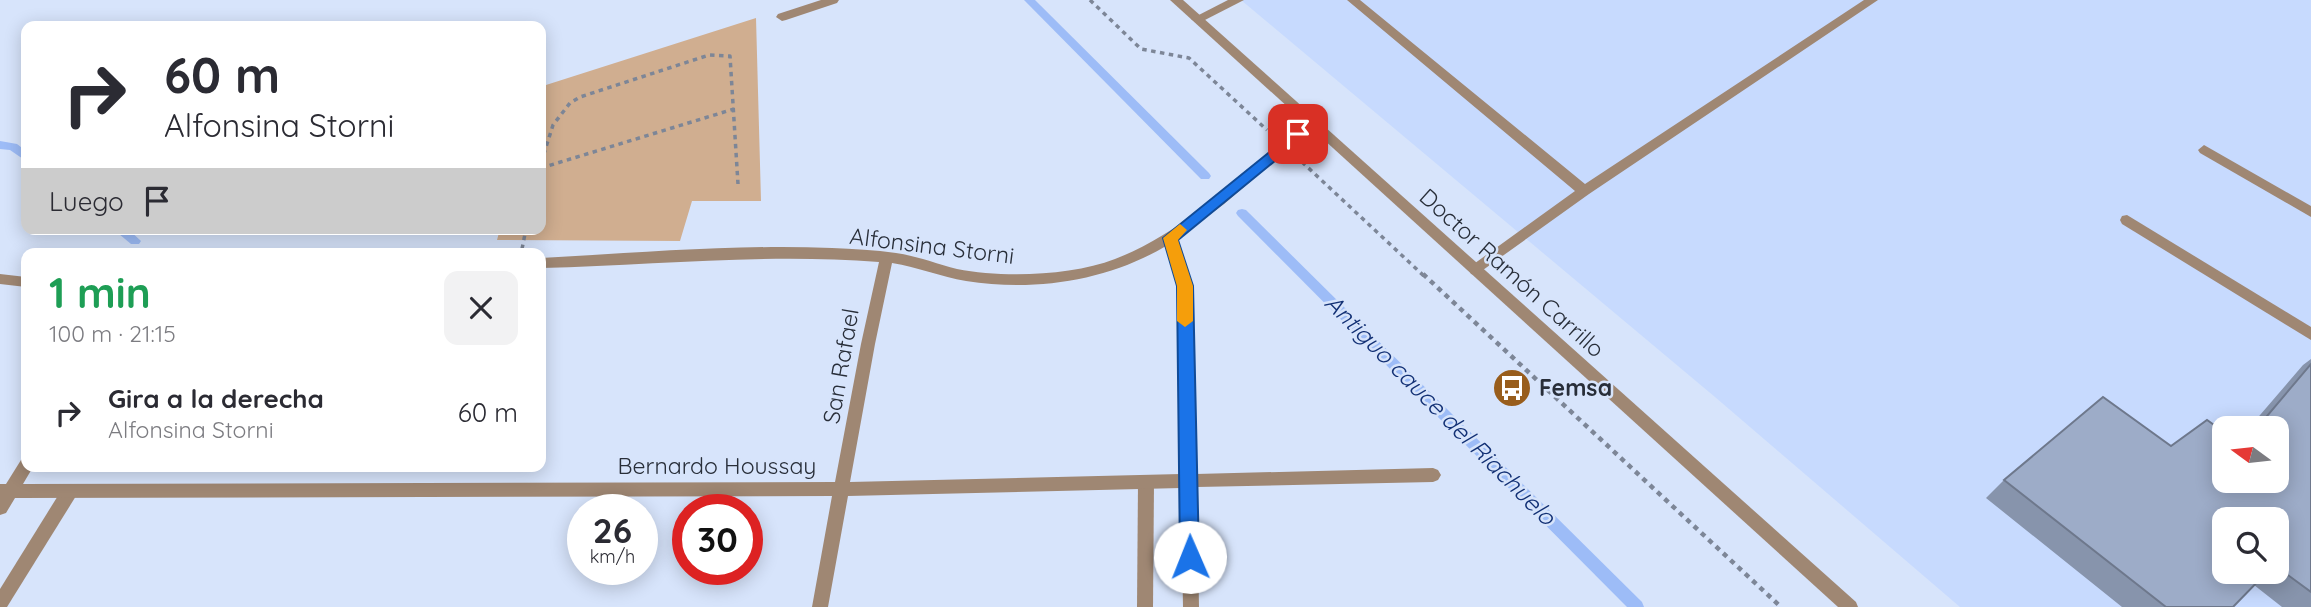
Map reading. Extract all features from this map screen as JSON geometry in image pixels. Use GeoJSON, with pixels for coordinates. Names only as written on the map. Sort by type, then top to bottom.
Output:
{"type":"FeatureCollection","features":[{"type":"Feature","properties":{"kind":"street"},"geometry":{"type":"LineString","coordinates":[[782,17],[833,0]]}},
{"type":"Feature","properties":{"kind":"street","name":"Doctor Ramón Carrillo"},"geometry":{"type":"LineString","coordinates":[[1176,0],[1850,607]]}},
{"type":"Feature","properties":{"kind":"street"},"geometry":{"type":"LineString","coordinates":[[1197,19],[1238,0]]}},
{"type":"Feature","properties":{"kind":"street"},"geometry":{"type":"LineString","coordinates":[[1353,0],[1584,191]]}},
{"type":"Feature","properties":{"kind":"street"},"geometry":{"type":"LineString","coordinates":[[1476,270],[1584,191],[1872,0]]}},
{"type":"Feature","properties":{"kind":"street","name":"Alfonsina Storni"},"geometry":{"type":"LineString","coordinates":[[546,263],[680,254],[887,257],[924,263],[966,276],[1010,280],[1078,272],[1118,264],[1170,238],[1312,123]]}},
{"type":"Feature","properties":{"kind":"street"},"geometry":{"type":"LineString","coordinates":[[2204,150],[2311,212]]}},
{"type":"Feature","properties":{"kind":"street"},"geometry":{"type":"LineString","coordinates":[[2127,219],[2311,334]]}},
{"type":"Feature","properties":{"kind":"street"},"geometry":{"type":"LineString","coordinates":[[1170,238],[1185,286],[1191,607]]}},
{"type":"Feature","properties":{"kind":"street","name":"San Rafael"},"geometry":{"type":"LineString","coordinates":[[820,607],[844,489],[869,332],[887,257]]}},
{"type":"Feature","properties":{"kind":"street"},"geometry":{"type":"LineString","coordinates":[[0,279],[21,281]]}},
{"type":"Feature","properties":{"kind":"street"},"geometry":{"type":"LineString","coordinates":[[0,508],[5,491],[21,471]]}},
{"type":"Feature","properties":{"kind":"street","name":"Bernardo Houssay"},"geometry":{"type":"LineString","coordinates":[[5,491],[844,489],[1433,475]]}},
{"type":"Feature","properties":{"kind":"street"},"geometry":{"type":"LineString","coordinates":[[1145,607],[1146,483]]}},
{"type":"Feature","properties":{"kind":"street"},"geometry":{"type":"LineString","coordinates":[[0,604],[70,491]]}},
{"type":"Feature","properties":{"kind":"path"},"geometry":{"type":"LineString","coordinates":[[1090,0],[1141,50],[1189,58],[1781,607]]}},
{"type":"Feature","properties":{"kind":"path"},"geometry":{"type":"LineString","coordinates":[[546,148],[555,117],[563,106],[580,97],[709,55],[730,56],[738,184]]}},
{"type":"Feature","properties":{"kind":"path"},"geometry":{"type":"LineString","coordinates":[[546,165],[734,109]]}},
{"type":"Feature","properties":{"kind":"shaded area"},"geometry":{"type":"Polygon","coordinates":[[[1241,0],[2311,0],[2311,607],[1960,607],[1715,397],[1241,0]]]}},
{"type":"Feature","properties":{"kind":"shaded area"},"geometry":{"type":"Polygon","coordinates":[[[756,18],[761,201],[692,201],[680,241],[497,240],[498,235],[546,235],[546,85],[756,18]]]}},
{"type":"Feature","properties":{"kind":"building"},"geometry":{"type":"Polygon","coordinates":[[[2311,364],[2311,592],[2289,576],[2289,507],[2212,507],[2212,584],[2255,584],[2233,607],[2166,607],[2004,480],[2103,397],[2171,446],[2207,420],[2212,424],[2212,494],[2289,494],[2289,416],[2267,416],[2311,364]]]}},
{"type":"Feature","properties":{"kind":"waterway","name":"Antiguo cauce del Riachuelo"},"geometry":{"type":"LineString","coordinates":[[1029,0],[1205,176]]}},
{"type":"Feature","properties":{"kind":"waterway"},"geometry":{"type":"LineString","coordinates":[[0,145],[13,147],[21,153]]}},
{"type":"Feature","properties":{"kind":"waterway","name":"Antiguo cauce del Riachuelo"},"geometry":{"type":"LineString","coordinates":[[1242,213],[1637,607]]}},
{"type":"Feature","properties":{"kind":"waterway"},"geometry":{"type":"LineString","coordinates":[[127,235],[135,241]]}},
{"type":"Feature","properties":{"kind":"slow traffic"},"geometry":{"type":"LineString","coordinates":[[1180,230],[1170,238],[1185,286],[1185,321]]}},
{"type":"Feature","properties":{"kind":"place","name":"Femsa"},"geometry":{"type":"Point","coordinates":[1512,388]}},
{"type":"Feature","properties":{"kind":"route"},"geometry":{"type":"LineString","coordinates":[[1190,557],[1185,286],[1170,238],[1298,134]]}}]}
